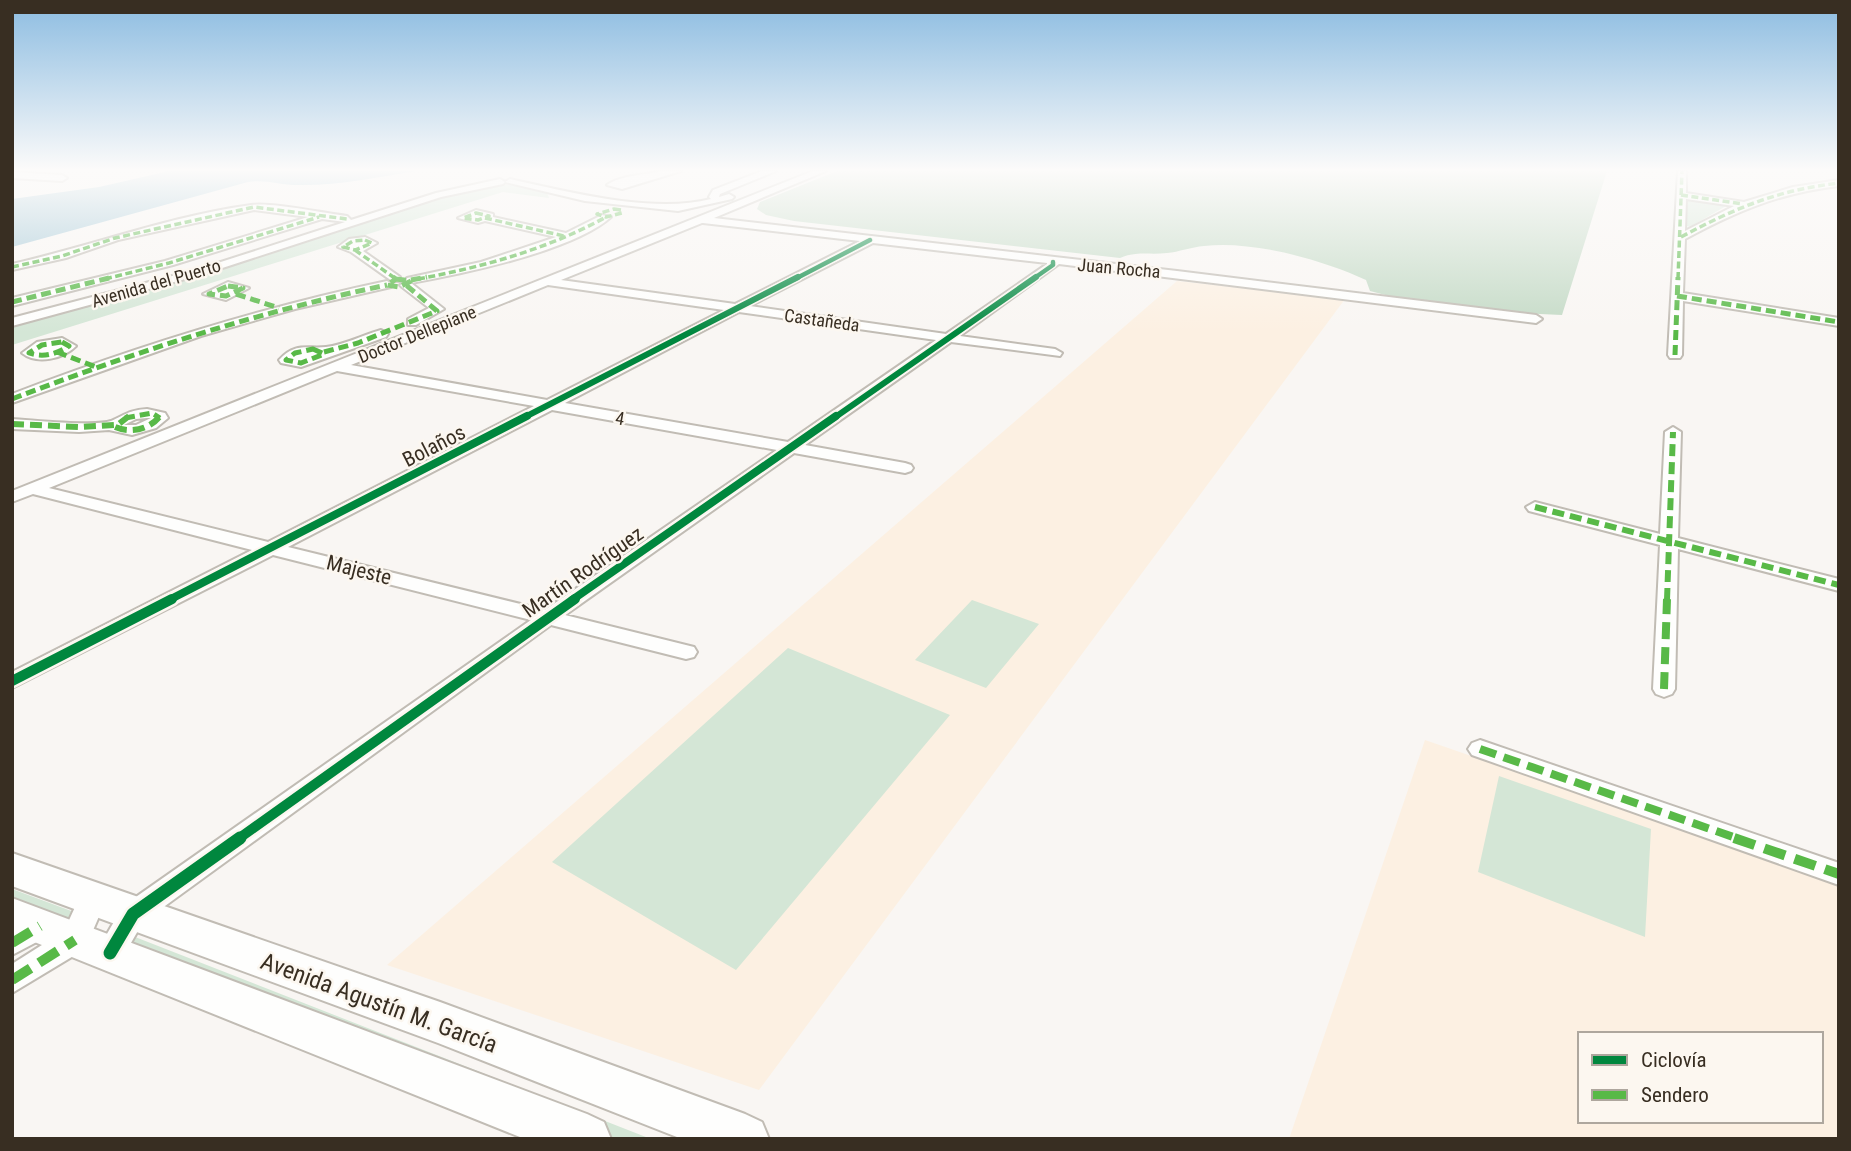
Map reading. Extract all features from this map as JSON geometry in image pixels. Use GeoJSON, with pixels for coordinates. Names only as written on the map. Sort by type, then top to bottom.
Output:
{"type":"FeatureCollection","features":[{"type":"Feature","properties":{"kind":"main road","name":"Avenida Agustín M. García"},"geometry":{"type":"LineString","coordinates":[[12,869],[440,1023],[745,1139]]}},
{"type":"Feature","properties":{"kind":"main road"},"geometry":{"type":"LineString","coordinates":[[50,935],[587,1139]]}},
{"type":"Feature","properties":{"kind":"street"},"geometry":{"type":"LineString","coordinates":[[12,267],[62,256],[115,238],[175,225]]}},
{"type":"Feature","properties":{"kind":"street"},"geometry":{"type":"LineString","coordinates":[[12,302],[179,260],[293,225]]}},
{"type":"Feature","properties":{"kind":"street","name":"Avenida del Puerto"},"geometry":{"type":"LineString","coordinates":[[12,315],[194,268],[329,225]]}},
{"type":"Feature","properties":{"kind":"street","name":"Avenida del Puerto"},"geometry":{"type":"LineString","coordinates":[[12,322],[203,271],[347,225]]}},
{"type":"Feature","properties":{"kind":"street"},"geometry":{"type":"LineString","coordinates":[[514,225],[564,236]]}},
{"type":"Feature","properties":{"kind":"street"},"geometry":{"type":"LineString","coordinates":[[12,399],[96,367],[280,309],[501,259],[589,225]]}},
{"type":"Feature","properties":{"kind":"street","name":"Doctor Dellepiane"},"geometry":{"type":"LineString","coordinates":[[12,496],[689,225]]}},
{"type":"Feature","properties":{"kind":"street","name":"Juan Rocha"},"geometry":{"type":"LineString","coordinates":[[762,225],[870,240],[1210,278],[1536,319]]}},
{"type":"Feature","properties":{"kind":"street"},"geometry":{"type":"LineString","coordinates":[[1675,355],[1681,225]]}},
{"type":"Feature","properties":{"kind":"street"},"geometry":{"type":"LineString","coordinates":[[1681,237],[1704,225]]}},
{"type":"Feature","properties":{"kind":"street","name":"Bolaños"},"geometry":{"type":"LineString","coordinates":[[12,681],[870,240]]}},
{"type":"Feature","properties":{"kind":"street"},"geometry":{"type":"LineString","coordinates":[[324,352],[358,343],[437,311],[355,250]]}},
{"type":"Feature","properties":{"kind":"street","name":"Martín Rodríguez"},"geometry":{"type":"LineString","coordinates":[[133,914],[547,618],[793,449],[1053,265],[1053,262]]}},
{"type":"Feature","properties":{"kind":"street","name":"Castañeda"},"geometry":{"type":"LineString","coordinates":[[548,282],[1055,353]]}},
{"type":"Feature","properties":{"kind":"street"},"geometry":{"type":"LineString","coordinates":[[236,294],[280,309]]}},
{"type":"Feature","properties":{"kind":"street"},"geometry":{"type":"LineString","coordinates":[[1677,296],[1839,322]]}},
{"type":"Feature","properties":{"kind":"street"},"geometry":{"type":"LineString","coordinates":[[57,352],[96,367]]}},
{"type":"Feature","properties":{"kind":"street","name":"4"},"geometry":{"type":"LineString","coordinates":[[336,367],[905,468]]}},
{"type":"Feature","properties":{"kind":"street"},"geometry":{"type":"LineString","coordinates":[[12,424],[79,427],[116,425]]}},
{"type":"Feature","properties":{"kind":"street"},"geometry":{"type":"LineString","coordinates":[[1664,688],[1673,432]]}},
{"type":"Feature","properties":{"kind":"street","name":"Majeste"},"geometry":{"type":"LineString","coordinates":[[32,489],[686,652]]}},
{"type":"Feature","properties":{"kind":"street"},"geometry":{"type":"LineString","coordinates":[[1535,506],[1839,584]]}},
{"type":"Feature","properties":{"kind":"street"},"geometry":{"type":"LineString","coordinates":[[1480,749],[1839,874]]}},
{"type":"Feature","properties":{"kind":"street"},"geometry":{"type":"LineString","coordinates":[[12,979],[50,935],[92,900]]}},
{"type":"Feature","properties":{"kind":"street"},"geometry":{"type":"LineString","coordinates":[[50,935],[133,914]]}},
{"type":"Feature","properties":{"kind":"shaded area"},"geometry":{"type":"Polygon","coordinates":[[[1177,281],[1345,299],[759,1090],[387,965],[1177,281]]]}},
{"type":"Feature","properties":{"kind":"shaded area"},"geometry":{"type":"Polygon","coordinates":[[[1425,740],[1839,883],[1839,1139],[1289,1139],[1425,740]]]}},
{"type":"Feature","properties":{"kind":"green space"},"geometry":{"type":"Polygon","coordinates":[[[355,225],[398,225],[12,345],[12,325],[270,254],[355,225]]]}},
{"type":"Feature","properties":{"kind":"green space"},"geometry":{"type":"Polygon","coordinates":[[[827,225],[1590,225],[1562,315],[1521,313],[1393,297],[1370,291],[1366,280],[1329,265],[1287,253],[1244,246],[1204,246],[1120,258],[827,225]]]}},
{"type":"Feature","properties":{"kind":"green space"},"geometry":{"type":"Polygon","coordinates":[[[972,600],[1039,624],[986,688],[915,660],[972,600]]]}},
{"type":"Feature","properties":{"kind":"green space"},"geometry":{"type":"Polygon","coordinates":[[[788,648],[950,715],[736,970],[552,862],[788,648]]]}},
{"type":"Feature","properties":{"kind":"green space"},"geometry":{"type":"Polygon","coordinates":[[[1499,776],[1651,829],[1645,937],[1478,872],[1499,776]]]}},
{"type":"Feature","properties":{"kind":"green space"},"geometry":{"type":"Polygon","coordinates":[[[12,889],[74,912],[68,925],[12,903],[12,889]]]}},
{"type":"Feature","properties":{"kind":"green space"},"geometry":{"type":"Polygon","coordinates":[[[130,935],[651,1139],[611,1139],[123,949],[130,935]]]}},
{"type":"Feature","properties":{"kind":"water"},"geometry":{"type":"Polygon","coordinates":[[[12,225],[93,225],[12,247],[12,225]]]}},
{"type":"Feature","properties":{"kind":"marked path"},"geometry":{"type":"LineString","coordinates":[[12,267],[62,256],[115,238],[175,225]]}},
{"type":"Feature","properties":{"kind":"marked path"},"geometry":{"type":"LineString","coordinates":[[12,302],[169,263],[294,225]]}},
{"type":"Feature","properties":{"kind":"marked path"},"geometry":{"type":"LineString","coordinates":[[514,225],[564,236]]}},
{"type":"Feature","properties":{"kind":"marked path"},"geometry":{"type":"LineString","coordinates":[[411,280],[458,271],[512,256],[592,225]]}},
{"type":"Feature","properties":{"kind":"marked path"},"geometry":{"type":"LineString","coordinates":[[1675,355],[1680,225]]}},
{"type":"Feature","properties":{"kind":"marked path"},"geometry":{"type":"LineString","coordinates":[[1681,237],[1704,225]]}},
{"type":"Feature","properties":{"kind":"marked path"},"geometry":{"type":"LineString","coordinates":[[365,240],[372,243],[355,250],[343,247],[353,241],[365,240]]}},
{"type":"Feature","properties":{"kind":"marked path"},"geometry":{"type":"LineString","coordinates":[[355,250],[396,279]]}},
{"type":"Feature","properties":{"kind":"marked path"},"geometry":{"type":"LineString","coordinates":[[396,279],[411,281],[399,287],[387,285],[396,279]]}},
{"type":"Feature","properties":{"kind":"marked path"},"geometry":{"type":"LineString","coordinates":[[12,399],[197,333],[291,307],[387,285]]}},
{"type":"Feature","properties":{"kind":"marked path"},"geometry":{"type":"LineString","coordinates":[[324,352],[358,343],[437,311],[406,285]]}},
{"type":"Feature","properties":{"kind":"marked path"},"geometry":{"type":"LineString","coordinates":[[228,286],[243,288],[226,296],[209,294],[228,286]]}},
{"type":"Feature","properties":{"kind":"marked path"},"geometry":{"type":"LineString","coordinates":[[236,294],[279,308]]}},
{"type":"Feature","properties":{"kind":"marked path"},"geometry":{"type":"LineString","coordinates":[[1677,296],[1839,322]]}},
{"type":"Feature","properties":{"kind":"marked path"},"geometry":{"type":"LineString","coordinates":[[62,342],[69,346],[55,353],[44,356],[29,353],[42,345],[62,342]]}},
{"type":"Feature","properties":{"kind":"marked path"},"geometry":{"type":"LineString","coordinates":[[313,349],[324,354],[301,363],[286,360],[295,353],[313,349]]}},
{"type":"Feature","properties":{"kind":"marked path"},"geometry":{"type":"LineString","coordinates":[[57,352],[96,367]]}},
{"type":"Feature","properties":{"kind":"marked path"},"geometry":{"type":"LineString","coordinates":[[152,413],[160,418],[150,425],[132,430],[115,427],[126,417],[152,413]]}},
{"type":"Feature","properties":{"kind":"marked path"},"geometry":{"type":"LineString","coordinates":[[12,424],[79,427],[115,425]]}},
{"type":"Feature","properties":{"kind":"marked path"},"geometry":{"type":"LineString","coordinates":[[1664,689],[1673,432]]}},
{"type":"Feature","properties":{"kind":"marked path"},"geometry":{"type":"LineString","coordinates":[[1535,507],[1839,585]]}},
{"type":"Feature","properties":{"kind":"marked path"},"geometry":{"type":"LineString","coordinates":[[1480,749],[1839,874]]}},
{"type":"Feature","properties":{"kind":"marked path"},"geometry":{"type":"LineString","coordinates":[[12,943],[40,926]]}},
{"type":"Feature","properties":{"kind":"marked path"},"geometry":{"type":"LineString","coordinates":[[12,980],[75,940]]}},
{"type":"Feature","properties":{"kind":"cycle path"},"geometry":{"type":"LineString","coordinates":[[12,681],[870,240]]}},
{"type":"Feature","properties":{"kind":"cycle path"},"geometry":{"type":"LineString","coordinates":[[110,953],[133,914],[547,618],[1053,265],[1053,262]]}}]}
